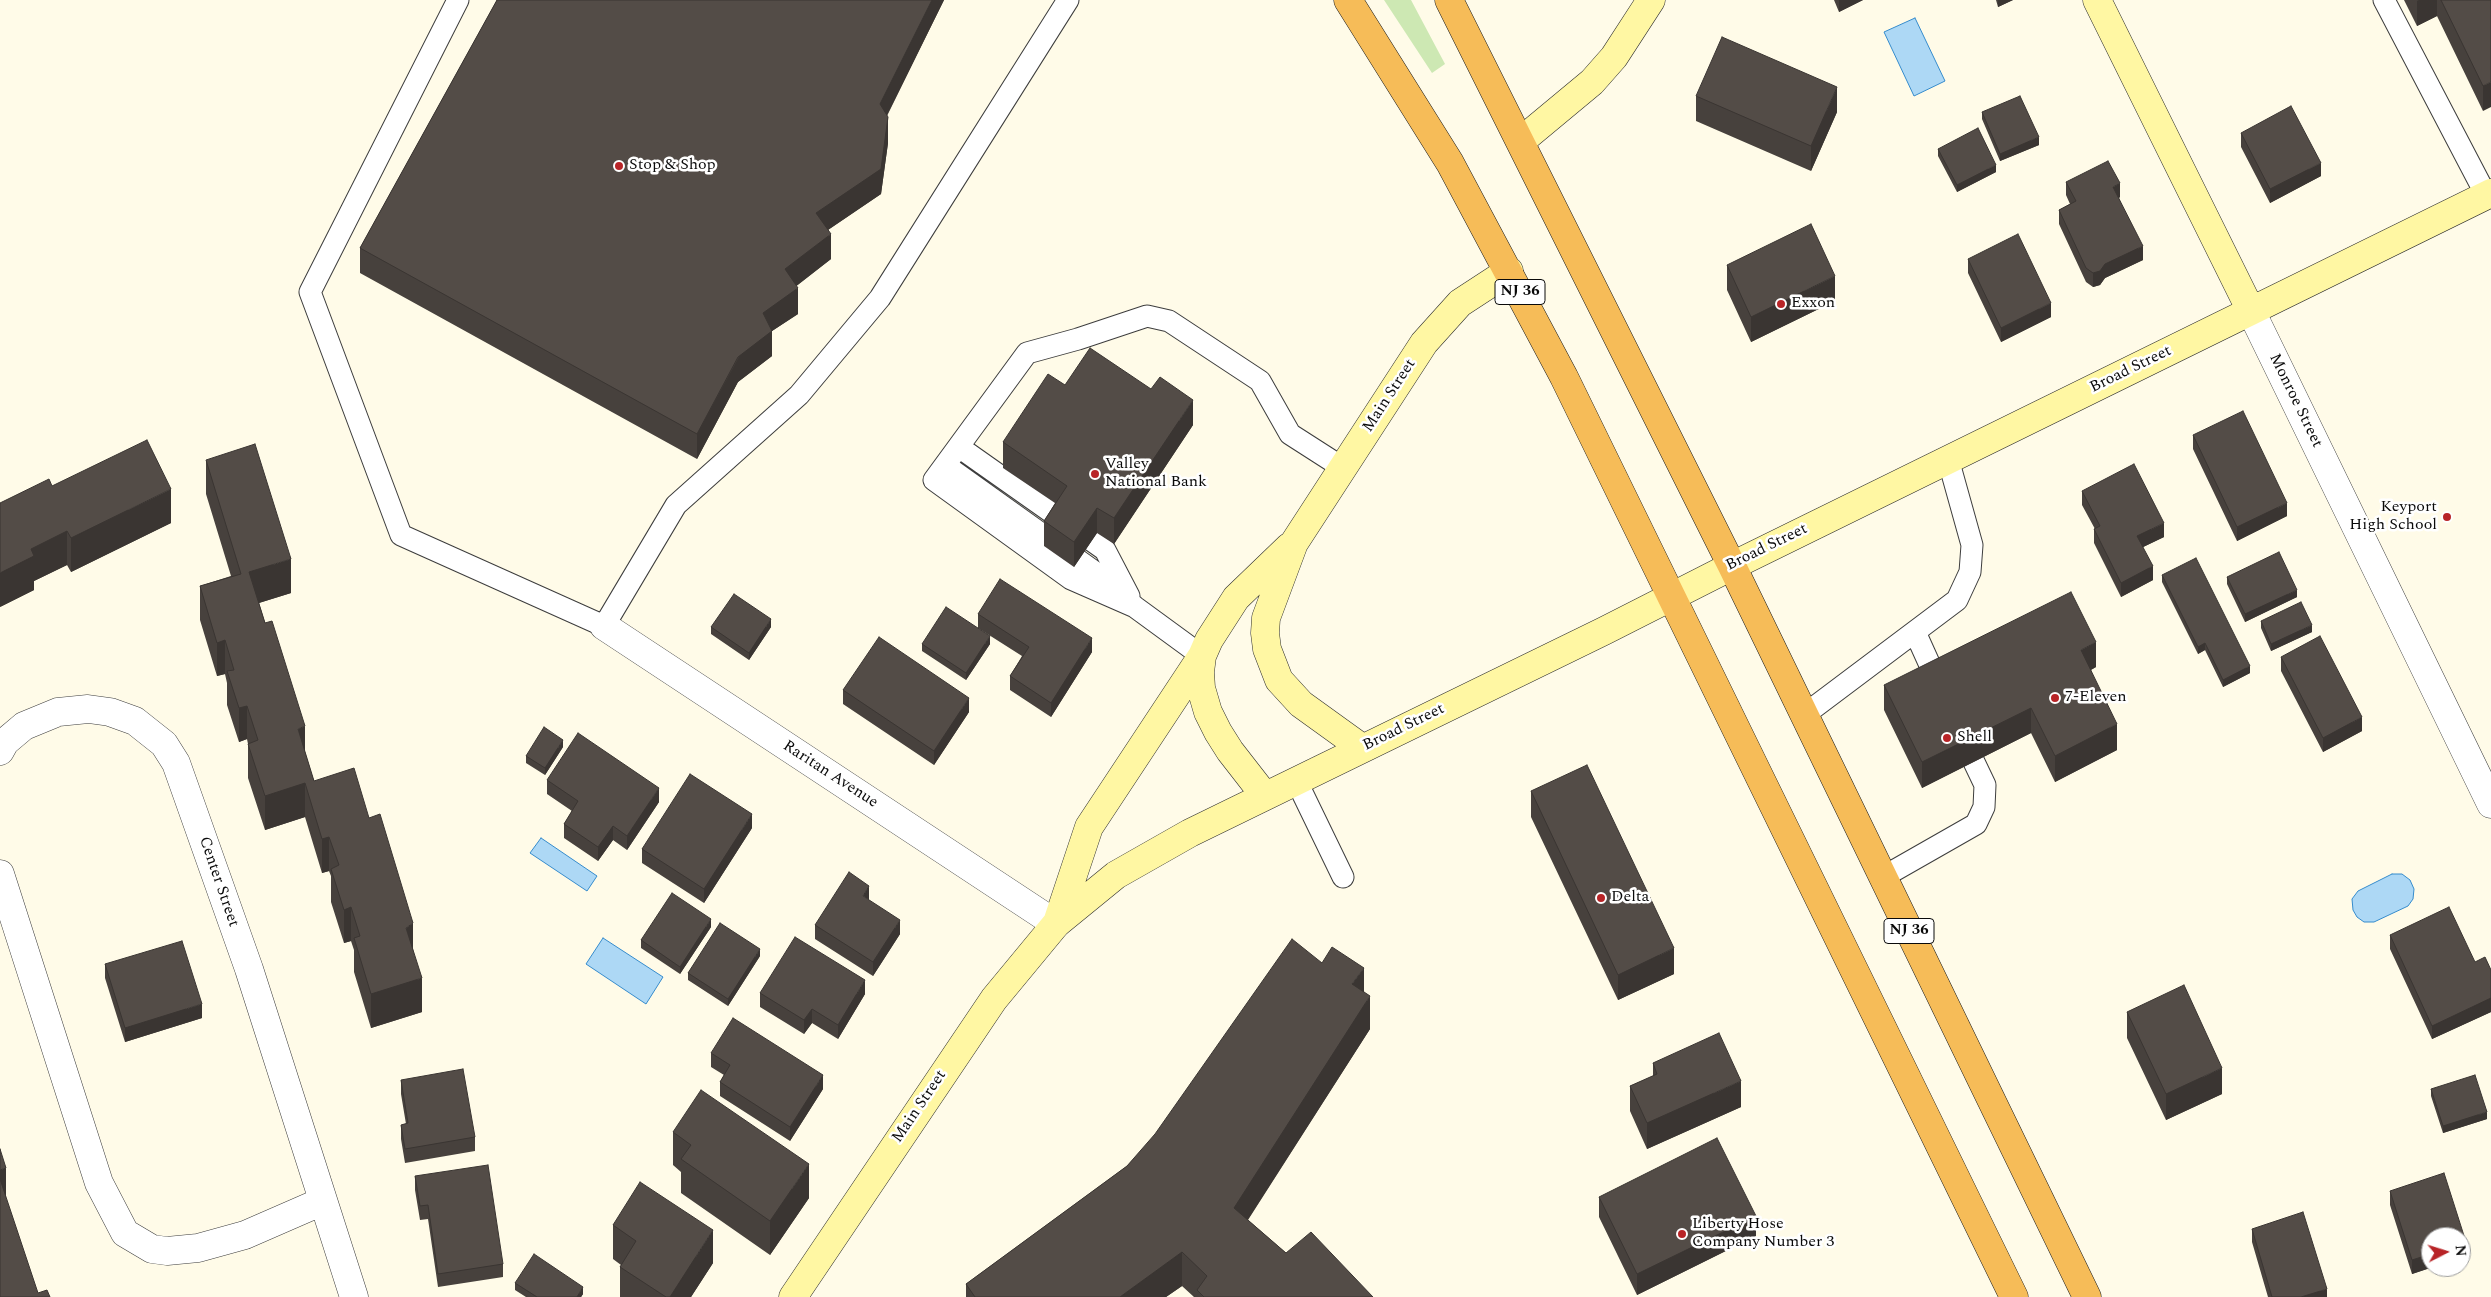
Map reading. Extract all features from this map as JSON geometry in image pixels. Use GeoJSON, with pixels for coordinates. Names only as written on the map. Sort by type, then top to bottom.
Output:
{"type":"FeatureCollection","features":[{"type":"Feature","properties":{"kind":"highway","name":"NJ 36"},"geometry":{"type":"LineString","coordinates":[[1348,0],[1450,163],[1509,270],[1672,596],[2014,1297]]}},
{"type":"Feature","properties":{"kind":"highway","name":"NJ 36"},"geometry":{"type":"LineString","coordinates":[[1449,0],[1732,566],[2087,1297]]}},
{"type":"Feature","properties":{"kind":"main road"},"geometry":{"type":"LineString","coordinates":[[1521,141],[1592,82],[1614,57],[1651,0]]}},
{"type":"Feature","properties":{"kind":"main road","name":"Monroe Street"},"geometry":{"type":"LineString","coordinates":[[2097,0],[2251,311]]}},
{"type":"Feature","properties":{"kind":"main road","name":"Broad Street"},"geometry":{"type":"LineString","coordinates":[[1056,924],[1116,875],[1152,852],[2489,194]]}},
{"type":"Feature","properties":{"kind":"main road","name":"Main Street"},"geometry":{"type":"LineString","coordinates":[[1362,748],[1301,704],[1280,680],[1272,664],[1265,633],[1266,618],[1294,543],[1434,330],[1460,303],[1509,270]]}},
{"type":"Feature","properties":{"kind":"main road","name":"Main Street"},"geometry":{"type":"LineString","coordinates":[[1265,796],[1230,751],[1208,712],[1201,688],[1200,672],[1202,656],[1209,640],[1236,598],[1294,543]]}},
{"type":"Feature","properties":{"kind":"main road"},"geometry":{"type":"LineString","coordinates":[[1056,924],[1089,826],[1202,656]]}},
{"type":"Feature","properties":{"kind":"main road","name":"Main Street"},"geometry":{"type":"LineString","coordinates":[[793,1297],[967,1035],[1056,924]]}},
{"type":"Feature","properties":{"kind":"street","name":"Monroe Street"},"geometry":{"type":"LineString","coordinates":[[2251,311],[2491,804]]}},
{"type":"Feature","properties":{"kind":"street","name":"Raritan Avenue"},"geometry":{"type":"LineString","coordinates":[[604,626],[1056,924]]}},
{"type":"Feature","properties":{"kind":"street","name":"Center Street"},"geometry":{"type":"LineString","coordinates":[[0,750],[5,742],[24,726],[58,712],[88,709],[110,712],[135,721],[164,744],[176,763],[249,969],[354,1297]]}},
{"type":"Feature","properties":{"kind":"street"},"geometry":{"type":"LineString","coordinates":[[0,874],[99,1183],[125,1233],[152,1249],[166,1251],[198,1248],[245,1235],[323,1201]]}},
{"type":"Feature","properties":{"kind":"lane"},"geometry":{"type":"LineString","coordinates":[[458,0],[310,292],[401,535],[604,626],[676,505],[799,395],[880,298],[1068,0]]}},
{"type":"Feature","properties":{"kind":"lane"},"geometry":{"type":"LineString","coordinates":[[2384,0],[2489,194]]}},
{"type":"Feature","properties":{"kind":"lane"},"geometry":{"type":"LineString","coordinates":[[1202,656],[1135,607],[1071,580],[934,480],[1027,353],[1078,339],[1147,316],[1169,321],[1260,381],[1290,434],[1343,468]]}},
{"type":"Feature","properties":{"kind":"lane"},"geometry":{"type":"LineString","coordinates":[[959,447],[1105,550],[1135,607]]}},
{"type":"Feature","properties":{"kind":"lane"},"geometry":{"type":"LineString","coordinates":[[1804,715],[1957,600],[1970,572],[1972,544],[1948,459]]}},
{"type":"Feature","properties":{"kind":"lane"},"geometry":{"type":"LineString","coordinates":[[1915,632],[1938,683]]}},
{"type":"Feature","properties":{"kind":"lane"},"geometry":{"type":"LineString","coordinates":[[1883,877],[1976,824],[1984,808],[1985,785],[1974,762]]}},
{"type":"Feature","properties":{"kind":"lane"},"geometry":{"type":"LineString","coordinates":[[1296,780],[1343,877]]}},
{"type":"Feature","properties":{"kind":"green space"},"geometry":{"type":"Polygon","coordinates":[[[1384,0],[1411,0],[1445,64],[1432,73],[1384,0]]]}},
{"type":"Feature","properties":{"kind":"water"},"geometry":{"type":"Polygon","coordinates":[[[1915,18],[1945,81],[1914,96],[1884,32],[1915,18]]]}},
{"type":"Feature","properties":{"kind":"water"},"geometry":{"type":"Polygon","coordinates":[[[541,838],[597,876],[587,891],[530,853],[541,838]]]}},
{"type":"Feature","properties":{"kind":"water"},"geometry":{"type":"Polygon","coordinates":[[[2392,874],[2402,874],[2410,880],[2414,889],[2413,899],[2408,906],[2374,922],[2364,922],[2357,917],[2353,910],[2352,899],[2358,891],[2392,874]]]}},
{"type":"Feature","properties":{"kind":"water"},"geometry":{"type":"Polygon","coordinates":[[[603,938],[663,977],[646,1004],[586,964],[603,938]]]}},
{"type":"Feature","properties":{"kind":"building"},"geometry":{"type":"Polygon","coordinates":[[[497,0],[932,0],[880,104],[888,117],[881,169],[816,213],[831,234],[785,269],[798,288],[763,313],[772,331],[738,357],[697,434],[360,248],[497,0]]]}},
{"type":"Feature","properties":{"kind":"building"},"geometry":{"type":"Polygon","coordinates":[[[2441,0],[2491,0],[2491,82],[2483,86],[2441,0]]]}},
{"type":"Feature","properties":{"kind":"building"},"geometry":{"type":"Polygon","coordinates":[[[1722,37],[1837,87],[1811,146],[1696,96],[1722,37]]]}},
{"type":"Feature","properties":{"kind":"building"},"geometry":{"type":"Polygon","coordinates":[[[2020,96],[2039,137],[2000,154],[1982,112],[2020,96]]]}},
{"type":"Feature","properties":{"kind":"building"},"geometry":{"type":"Polygon","coordinates":[[[2291,106],[2321,163],[2270,189],[2241,133],[2291,106]]]}},
{"type":"Feature","properties":{"kind":"building"},"geometry":{"type":"Polygon","coordinates":[[[1978,128],[1996,165],[1957,185],[1938,149],[1978,128]]]}},
{"type":"Feature","properties":{"kind":"building"},"geometry":{"type":"Polygon","coordinates":[[[2108,161],[2120,183],[2113,187],[2143,246],[2105,264],[2100,271],[2093,273],[2086,268],[2059,210],[2076,201],[2066,182],[2108,161]]]}},
{"type":"Feature","properties":{"kind":"building"},"geometry":{"type":"Polygon","coordinates":[[[1811,224],[1835,276],[1751,317],[1727,265],[1811,224]]]}},
{"type":"Feature","properties":{"kind":"building"},"geometry":{"type":"Polygon","coordinates":[[[2018,234],[2051,303],[2001,328],[1968,259],[2018,234]]]}},
{"type":"Feature","properties":{"kind":"building"},"geometry":{"type":"Polygon","coordinates":[[[1090,348],[1151,389],[1160,377],[1193,400],[1114,518],[1097,508],[1074,542],[1044,521],[1067,486],[1003,442],[1048,374],[1065,385],[1090,348]]]}},
{"type":"Feature","properties":{"kind":"building"},"geometry":{"type":"Polygon","coordinates":[[[2243,411],[2287,503],[2237,527],[2193,435],[2243,411]]]}},
{"type":"Feature","properties":{"kind":"building"},"geometry":{"type":"Polygon","coordinates":[[[147,440],[171,489],[71,538],[67,531],[31,549],[34,556],[0,573],[0,503],[49,479],[52,486],[147,440]]]}},
{"type":"Feature","properties":{"kind":"building"},"geometry":{"type":"Polygon","coordinates":[[[255,444],[291,559],[249,572],[265,623],[272,621],[305,726],[298,729],[314,781],[354,768],[369,818],[380,814],[413,923],[406,928],[422,978],[371,994],[354,938],[360,936],[351,907],[344,910],[331,869],[339,865],[329,837],[322,839],[305,783],[265,796],[248,744],[258,740],[247,706],[239,708],[227,671],[234,670],[225,640],[217,643],[200,586],[241,574],[206,460],[255,444]]]}},
{"type":"Feature","properties":{"kind":"building"},"geometry":{"type":"Polygon","coordinates":[[[2134,464],[2164,523],[2137,536],[2153,566],[2121,583],[2094,529],[2100,526],[2082,491],[2134,464]]]}},
{"type":"Feature","properties":{"kind":"building"},"geometry":{"type":"Polygon","coordinates":[[[2279,552],[2297,590],[2245,614],[2227,577],[2279,552]]]}},
{"type":"Feature","properties":{"kind":"building"},"geometry":{"type":"Polygon","coordinates":[[[2196,558],[2250,666],[2223,680],[2205,643],[2198,647],[2162,575],[2196,558]]]}},
{"type":"Feature","properties":{"kind":"building"},"geometry":{"type":"Polygon","coordinates":[[[1000,579],[1092,638],[1051,703],[1010,676],[1029,647],[978,614],[1000,579]]]}},
{"type":"Feature","properties":{"kind":"building"},"geometry":{"type":"Polygon","coordinates":[[[2071,592],[2096,642],[2081,650],[2117,724],[2055,756],[2031,708],[1922,762],[1884,685],[2071,592]]]}},
{"type":"Feature","properties":{"kind":"building"},"geometry":{"type":"Polygon","coordinates":[[[734,594],[771,619],[749,653],[711,627],[734,594]]]}},
{"type":"Feature","properties":{"kind":"building"},"geometry":{"type":"Polygon","coordinates":[[[2301,602],[2312,625],[2271,644],[2261,621],[2301,602]]]}},
{"type":"Feature","properties":{"kind":"building"},"geometry":{"type":"Polygon","coordinates":[[[946,607],[990,636],[966,673],[922,644],[946,607]]]}},
{"type":"Feature","properties":{"kind":"building"},"geometry":{"type":"Polygon","coordinates":[[[2320,636],[2362,717],[2323,738],[2281,657],[2320,636]]]}},
{"type":"Feature","properties":{"kind":"building"},"geometry":{"type":"Polygon","coordinates":[[[879,637],[969,698],[934,751],[843,690],[879,637]]]}},
{"type":"Feature","properties":{"kind":"building"},"geometry":{"type":"Polygon","coordinates":[[[544,727],[563,740],[545,768],[526,756],[544,727]]]}},
{"type":"Feature","properties":{"kind":"building"},"geometry":{"type":"Polygon","coordinates":[[[578,733],[659,788],[627,836],[613,826],[598,847],[564,824],[578,801],[547,780],[578,733]]]}},
{"type":"Feature","properties":{"kind":"building"},"geometry":{"type":"Polygon","coordinates":[[[1587,765],[1674,948],[1618,975],[1531,791],[1587,765]]]}},
{"type":"Feature","properties":{"kind":"building"},"geometry":{"type":"Polygon","coordinates":[[[690,774],[752,814],[704,889],[642,849],[690,774]]]}},
{"type":"Feature","properties":{"kind":"building"},"geometry":{"type":"Polygon","coordinates":[[[849,872],[869,886],[863,896],[900,920],[873,962],[815,925],[849,872]]]}},
{"type":"Feature","properties":{"kind":"building"},"geometry":{"type":"Polygon","coordinates":[[[672,893],[711,919],[680,967],[641,940],[672,893]]]}},
{"type":"Feature","properties":{"kind":"building"},"geometry":{"type":"Polygon","coordinates":[[[2449,907],[2475,962],[2485,957],[2491,970],[2491,998],[2432,1026],[2390,935],[2449,907]]]}},
{"type":"Feature","properties":{"kind":"building"},"geometry":{"type":"Polygon","coordinates":[[[720,923],[760,949],[728,999],[688,973],[720,923]]]}},
{"type":"Feature","properties":{"kind":"building"},"geometry":{"type":"Polygon","coordinates":[[[795,937],[865,980],[838,1025],[812,1009],[804,1020],[760,993],[795,937]]]}},
{"type":"Feature","properties":{"kind":"building"},"geometry":{"type":"Polygon","coordinates":[[[1292,939],[1322,963],[1332,947],[1364,968],[1352,984],[1370,996],[1234,1208],[1286,1253],[1311,1232],[1373,1297],[1204,1297],[1197,1290],[1207,1276],[1182,1252],[1120,1297],[975,1297],[966,1284],[1127,1166],[1155,1134],[1292,939]]]}},
{"type":"Feature","properties":{"kind":"building"},"geometry":{"type":"Polygon","coordinates":[[[182,941],[202,1004],[125,1028],[105,964],[182,941]]]}},
{"type":"Feature","properties":{"kind":"building"},"geometry":{"type":"Polygon","coordinates":[[[2184,985],[2222,1068],[2166,1094],[2127,1012],[2184,985]]]}},
{"type":"Feature","properties":{"kind":"building"},"geometry":{"type":"Polygon","coordinates":[[[733,1018],[823,1075],[790,1127],[720,1082],[730,1065],[711,1053],[733,1018]]]}},
{"type":"Feature","properties":{"kind":"building"},"geometry":{"type":"Polygon","coordinates":[[[1719,1033],[1741,1081],[1647,1123],[1630,1086],[1657,1074],[1653,1063],[1719,1033]]]}},
{"type":"Feature","properties":{"kind":"building"},"geometry":{"type":"Polygon","coordinates":[[[463,1069],[475,1137],[405,1149],[401,1125],[408,1123],[401,1080],[463,1069]]]}},
{"type":"Feature","properties":{"kind":"building"},"geometry":{"type":"Polygon","coordinates":[[[2475,1075],[2487,1112],[2443,1126],[2431,1089],[2475,1075]]]}},
{"type":"Feature","properties":{"kind":"building"},"geometry":{"type":"Polygon","coordinates":[[[701,1090],[809,1164],[770,1221],[681,1159],[691,1145],[673,1132],[701,1090]]]}},
{"type":"Feature","properties":{"kind":"building"},"geometry":{"type":"Polygon","coordinates":[[[1717,1138],[1756,1216],[1637,1274],[1599,1197],[1717,1138]]]}},
{"type":"Feature","properties":{"kind":"building"},"geometry":{"type":"Polygon","coordinates":[[[0,1149],[6,1168],[0,1170],[0,1149]]]}},
{"type":"Feature","properties":{"kind":"building"},"geometry":{"type":"Polygon","coordinates":[[[488,1165],[503,1264],[438,1274],[428,1205],[420,1206],[415,1176],[488,1165]]]}},
{"type":"Feature","properties":{"kind":"building"},"geometry":{"type":"Polygon","coordinates":[[[2444,1173],[2461,1227],[2421,1227],[2421,1257],[2412,1260],[2390,1191],[2444,1173]]]}},
{"type":"Feature","properties":{"kind":"building"},"geometry":{"type":"Polygon","coordinates":[[[0,1179],[38,1293],[47,1290],[50,1297],[0,1297],[0,1179]]]}},
{"type":"Feature","properties":{"kind":"building"},"geometry":{"type":"Polygon","coordinates":[[[640,1182],[713,1230],[670,1297],[666,1297],[620,1267],[636,1241],[613,1225],[640,1182]]]}},
{"type":"Feature","properties":{"kind":"building"},"geometry":{"type":"Polygon","coordinates":[[[2303,1212],[2327,1289],[2301,1297],[2272,1297],[2252,1229],[2303,1212]]]}},
{"type":"Feature","properties":{"kind":"building"},"geometry":{"type":"Polygon","coordinates":[[[534,1254],[583,1287],[577,1297],[537,1297],[515,1283],[534,1254]]]}},
{"type":"Feature","properties":{"kind":"place","name":"Stop & Shop"},"geometry":{"type":"Point","coordinates":[619,166]}},
{"type":"Feature","properties":{"kind":"place","name":"Exxon"},"geometry":{"type":"Point","coordinates":[1781,304]}},
{"type":"Feature","properties":{"kind":"place","name":"Valley National Bank"},"geometry":{"type":"Point","coordinates":[1095,474]}},
{"type":"Feature","properties":{"kind":"place","name":"Keyport High School"},"geometry":{"type":"Point","coordinates":[2447,517]}},
{"type":"Feature","properties":{"kind":"place","name":"7-Eleven"},"geometry":{"type":"Point","coordinates":[2055,698]}},
{"type":"Feature","properties":{"kind":"place","name":"Shell"},"geometry":{"type":"Point","coordinates":[1947,738]}},
{"type":"Feature","properties":{"kind":"place","name":"Delta"},"geometry":{"type":"Point","coordinates":[1601,898]}},
{"type":"Feature","properties":{"kind":"place","name":"Liberty Hose Company Number 3"},"geometry":{"type":"Point","coordinates":[1682,1234]}}]}
